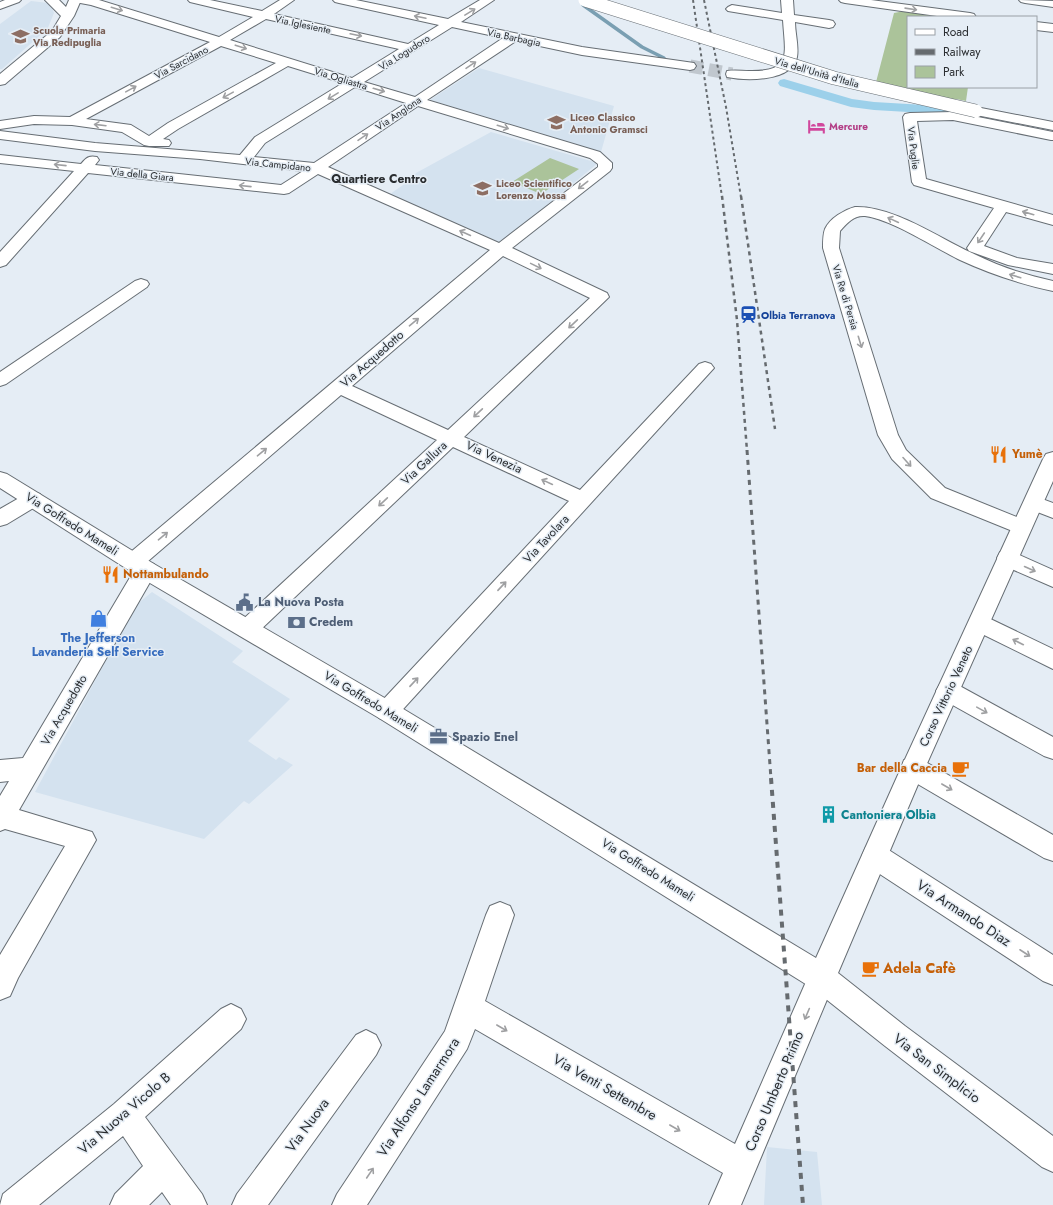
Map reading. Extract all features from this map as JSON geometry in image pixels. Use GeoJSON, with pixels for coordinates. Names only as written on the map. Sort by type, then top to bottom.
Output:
{"type":"FeatureCollection","features":[{"type":"Feature","properties":{"kind":"street"},"geometry":{"type":"LineString","coordinates":[[0,6],[15,0]]}},
{"type":"Feature","properties":{"kind":"street"},"geometry":{"type":"LineString","coordinates":[[51,0],[56,2],[68,16]]}},
{"type":"Feature","properties":{"kind":"street"},"geometry":{"type":"LineString","coordinates":[[0,81],[56,34],[68,16],[75,0]]}},
{"type":"Feature","properties":{"kind":"street","name":"Via Ogliastra"},"geometry":{"type":"LineString","coordinates":[[79,0],[93,2],[602,158]]}},
{"type":"Feature","properties":{"kind":"street","name":"Via Iglesiente"},"geometry":{"type":"LineString","coordinates":[[194,0],[411,48]]}},
{"type":"Feature","properties":{"kind":"street","name":"Via Sarcidano"},"geometry":{"type":"LineString","coordinates":[[72,121],[180,62],[222,41],[288,0]]}},
{"type":"Feature","properties":{"kind":"street","name":"Via Barbagia"},"geometry":{"type":"LineString","coordinates":[[339,0],[582,51],[690,66]]}},
{"type":"Feature","properties":{"kind":"street","name":"Via Logudoro"},"geometry":{"type":"LineString","coordinates":[[247,156],[260,140],[488,0]]}},
{"type":"Feature","properties":{"kind":"street","name":"Via dell'Unità d'Italia"},"geometry":{"type":"LineString","coordinates":[[585,0],[834,78],[976,111],[1052,131]]}},
{"type":"Feature","properties":{"kind":"street"},"geometry":{"type":"LineString","coordinates":[[732,74],[773,73],[787,67],[790,63],[791,56],[787,0]]}},
{"type":"Feature","properties":{"kind":"street"},"geometry":{"type":"LineString","coordinates":[[845,0],[963,16]]}},
{"type":"Feature","properties":{"kind":"street"},"geometry":{"type":"LineString","coordinates":[[1025,0],[1053,4]]}},
{"type":"Feature","properties":{"kind":"street"},"geometry":{"type":"LineString","coordinates":[[732,9],[829,24]]}},
{"type":"Feature","properties":{"kind":"street"},"geometry":{"type":"LineString","coordinates":[[1037,26],[1053,28]]}},
{"type":"Feature","properties":{"kind":"street","name":"Via Anglona"},"geometry":{"type":"LineString","coordinates":[[284,190],[513,37]]}},
{"type":"Feature","properties":{"kind":"street"},"geometry":{"type":"LineString","coordinates":[[149,142],[173,126],[287,62]]}},
{"type":"Feature","properties":{"kind":"street","name":"Via Puglie"},"geometry":{"type":"LineString","coordinates":[[1052,131],[953,116],[910,116],[919,182],[1053,220]]}},
{"type":"Feature","properties":{"kind":"street","name":"Via Campidano"},"geometry":{"type":"LineString","coordinates":[[0,125],[34,120],[72,121],[126,128],[149,142],[317,168],[501,249],[601,297]]}},
{"type":"Feature","properties":{"kind":"street"},"geometry":{"type":"LineString","coordinates":[[0,262],[84,168],[126,128]]}},
{"type":"Feature","properties":{"kind":"street","name":"Via Campidano"},"geometry":{"type":"LineString","coordinates":[[0,135],[105,147],[200,155],[331,159]]}},
{"type":"Feature","properties":{"kind":"street"},"geometry":{"type":"LineString","coordinates":[[180,179],[200,155]]}},
{"type":"Feature","properties":{"kind":"street","name":"Via Acquedotto"},"geometry":{"type":"LineString","coordinates":[[1,817],[30,768],[140,566],[339,387],[501,249],[605,168],[605,163],[602,158]]}},
{"type":"Feature","properties":{"kind":"street","name":"Via della Giara"},"geometry":{"type":"LineString","coordinates":[[0,159],[284,190]]}},
{"type":"Feature","properties":{"kind":"street"},"geometry":{"type":"LineString","coordinates":[[1003,206],[975,248],[1014,262],[1053,270]]}},
{"type":"Feature","properties":{"kind":"street","name":"Via Re di Persia"},"geometry":{"type":"LineString","coordinates":[[1022,527],[938,494],[899,454],[888,434],[831,248],[832,230],[842,219],[856,211],[870,213],[888,218],[966,257],[1005,273],[1053,286]]}},
{"type":"Feature","properties":{"kind":"street"},"geometry":{"type":"LineString","coordinates":[[0,380],[141,284]]}},
{"type":"Feature","properties":{"kind":"street","name":"Via Gallura"},"geometry":{"type":"LineString","coordinates":[[247,629],[601,297]]}},
{"type":"Feature","properties":{"kind":"street","name":"Via Tavolara"},"geometry":{"type":"LineString","coordinates":[[387,710],[705,368]]}},
{"type":"Feature","properties":{"kind":"street","name":"Via Venezia"},"geometry":{"type":"LineString","coordinates":[[339,387],[582,499]]}},
{"type":"Feature","properties":{"kind":"street","name":"Corso Vittorio Veneto"},"geometry":{"type":"LineString","coordinates":[[822,978],[913,768],[980,623],[1022,527],[1044,507],[1053,459]]}},
{"type":"Feature","properties":{"kind":"street","name":"Via Goffredo Mameli"},"geometry":{"type":"LineString","coordinates":[[0,479],[140,566],[387,710],[822,978]]}},
{"type":"Feature","properties":{"kind":"street"},"geometry":{"type":"LineString","coordinates":[[0,519],[33,499]]}},
{"type":"Feature","properties":{"kind":"street"},"geometry":{"type":"LineString","coordinates":[[1008,558],[1053,579]]}},
{"type":"Feature","properties":{"kind":"street"},"geometry":{"type":"LineString","coordinates":[[980,623],[1053,660]]}},
{"type":"Feature","properties":{"kind":"street"},"geometry":{"type":"LineString","coordinates":[[948,691],[1053,749]]}},
{"type":"Feature","properties":{"kind":"street"},"geometry":{"type":"LineString","coordinates":[[0,771],[30,768]]}},
{"type":"Feature","properties":{"kind":"street"},"geometry":{"type":"LineString","coordinates":[[913,768],[1053,849]]}},
{"type":"Feature","properties":{"kind":"street"},"geometry":{"type":"LineString","coordinates":[[0,986],[8,968],[83,840],[1,817]]}},
{"type":"Feature","properties":{"kind":"street","name":"Via Armando Diaz"},"geometry":{"type":"LineString","coordinates":[[875,856],[1053,971]]}},
{"type":"Feature","properties":{"kind":"street","name":"Via Alfonso Lamarmora"},"geometry":{"type":"LineString","coordinates":[[348,1205],[457,1040],[500,916]]}},
{"type":"Feature","properties":{"kind":"street","name":"Via San Simplicio"},"geometry":{"type":"LineString","coordinates":[[822,978],[895,1036],[1053,1156]]}},
{"type":"Feature","properties":{"kind":"street","name":"Corso Umberto Primo"},"geometry":{"type":"LineString","coordinates":[[725,1205],[822,978]]}},
{"type":"Feature","properties":{"kind":"street","name":"Via Venti Settembre"},"geometry":{"type":"LineString","coordinates":[[468,1008],[742,1166]]}},
{"type":"Feature","properties":{"kind":"street","name":"Via Nuova Vicolo B"},"geometry":{"type":"LineString","coordinates":[[14,1205],[125,1115],[231,1019]]}},
{"type":"Feature","properties":{"kind":"street","name":"Via Nuova"},"geometry":{"type":"LineString","coordinates":[[248,1205],[366,1045]]}},
{"type":"Feature","properties":{"kind":"street"},"geometry":{"type":"LineString","coordinates":[[136,1129],[191,1205]]}},
{"type":"Feature","properties":{"kind":"street"},"geometry":{"type":"LineString","coordinates":[[126,1205],[164,1168]]}},
{"type":"Feature","properties":{"kind":"shaded area","name":"Scuola Primaria Via Redipuglia"},"geometry":{"type":"Polygon","coordinates":[[[31,1],[48,3],[52,8],[54,13],[47,30],[53,30],[45,31],[2,69],[0,69],[0,24],[31,1]]]}},
{"type":"Feature","properties":{"kind":"shaded area","name":"Liceo Classico Antonio Gramsci"},"geometry":{"type":"Polygon","coordinates":[[[479,68],[614,106],[601,152],[430,100],[479,68]]]}},
{"type":"Feature","properties":{"kind":"shaded area","name":"Liceo Scientifico Lorenzo Mossa"},"geometry":{"type":"Polygon","coordinates":[[[491,132],[598,163],[517,230],[499,242],[390,194],[406,183],[416,173],[491,132]]]}},
{"type":"Feature","properties":{"kind":"shaded area"},"geometry":{"type":"Polygon","coordinates":[[[152,592],[243,651],[232,662],[290,699],[248,741],[276,760],[279,757],[293,765],[249,804],[244,801],[204,839],[35,792],[136,605],[152,592]]]}},
{"type":"Feature","properties":{"kind":"shaded area"},"geometry":{"type":"Polygon","coordinates":[[[767,1147],[817,1152],[822,1205],[764,1205],[767,1147]]]}},
{"type":"Feature","properties":{"kind":"green space"},"geometry":{"type":"Polygon","coordinates":[[[904,11],[942,16],[907,16],[907,88],[968,88],[966,101],[956,99],[955,103],[875,86],[894,13],[904,11]]]}},
{"type":"Feature","properties":{"kind":"green space"},"geometry":{"type":"Polygon","coordinates":[[[550,158],[579,169],[541,194],[512,182],[550,158]]]}},
{"type":"Feature","properties":{"kind":"waterway"},"geometry":{"type":"LineString","coordinates":[[583,5],[642,47],[664,58]]}},
{"type":"Feature","properties":{"kind":"waterway"},"geometry":{"type":"LineString","coordinates":[[784,83],[851,103],[874,106],[959,111]]}},
{"type":"Feature","properties":{"kind":"tunnel"},"geometry":{"type":"LineString","coordinates":[[690,66],[732,74]]}},
{"type":"Feature","properties":{"kind":"railway"},"geometry":{"type":"LineString","coordinates":[[693,0],[722,197]]}},
{"type":"Feature","properties":{"kind":"railway"},"geometry":{"type":"LineString","coordinates":[[704,0],[726,107],[741,197]]}},
{"type":"Feature","properties":{"kind":"railway"},"geometry":{"type":"LineString","coordinates":[[722,196],[737,320],[747,451]]}},
{"type":"Feature","properties":{"kind":"railway"},"geometry":{"type":"LineString","coordinates":[[741,196],[775,429]]}},
{"type":"Feature","properties":{"kind":"railway"},"geometry":{"type":"LineString","coordinates":[[747,450],[771,779]]}},
{"type":"Feature","properties":{"kind":"railway"},"geometry":{"type":"LineString","coordinates":[[771,778],[803,1205]]}},
{"type":"Feature","properties":{"kind":"place","name":"Scuola Primaria Via Redipuglia"},"geometry":{"type":"Point","coordinates":[20,36]}},
{"type":"Feature","properties":{"kind":"place","name":"Liceo Classico Antonio Gramsci"},"geometry":{"type":"Point","coordinates":[557,123]}},
{"type":"Feature","properties":{"kind":"place","name":"Mercure"},"geometry":{"type":"Point","coordinates":[816,126]}},
{"type":"Feature","properties":{"kind":"place","name":"Liceo Scientifico Lorenzo Mossa"},"geometry":{"type":"Point","coordinates":[483,189]}},
{"type":"Feature","properties":{"kind":"place","name":"Olbia Terranova"},"geometry":{"type":"Point","coordinates":[748,315]}},
{"type":"Feature","properties":{"kind":"place","name":"Yumè"},"geometry":{"type":"Point","coordinates":[999,454]}},
{"type":"Feature","properties":{"kind":"place","name":"Nottambulando"},"geometry":{"type":"Point","coordinates":[110,574]}},
{"type":"Feature","properties":{"kind":"place","name":"La Nuova Posta"},"geometry":{"type":"Point","coordinates":[245,602]}},
{"type":"Feature","properties":{"kind":"place","name":"The Jefferson Lavanderia Self Service"},"geometry":{"type":"Point","coordinates":[98,619]}},
{"type":"Feature","properties":{"kind":"place","name":"Credem"},"geometry":{"type":"Point","coordinates":[296,622]}},
{"type":"Feature","properties":{"kind":"place","name":"Spazio Enel"},"geometry":{"type":"Point","coordinates":[439,737]}},
{"type":"Feature","properties":{"kind":"place","name":"Bar della Caccia"},"geometry":{"type":"Point","coordinates":[960,768]}},
{"type":"Feature","properties":{"kind":"place","name":"Cantoniera Olbia"},"geometry":{"type":"Point","coordinates":[828,815]}},
{"type":"Feature","properties":{"kind":"place","name":"Adela Cafè"},"geometry":{"type":"Point","coordinates":[870,968]}},
{"type":"Feature","properties":{"kind":"district","name":"Quartiere Centro"},"geometry":{"type":"Point","coordinates":[379,179]}}]}
